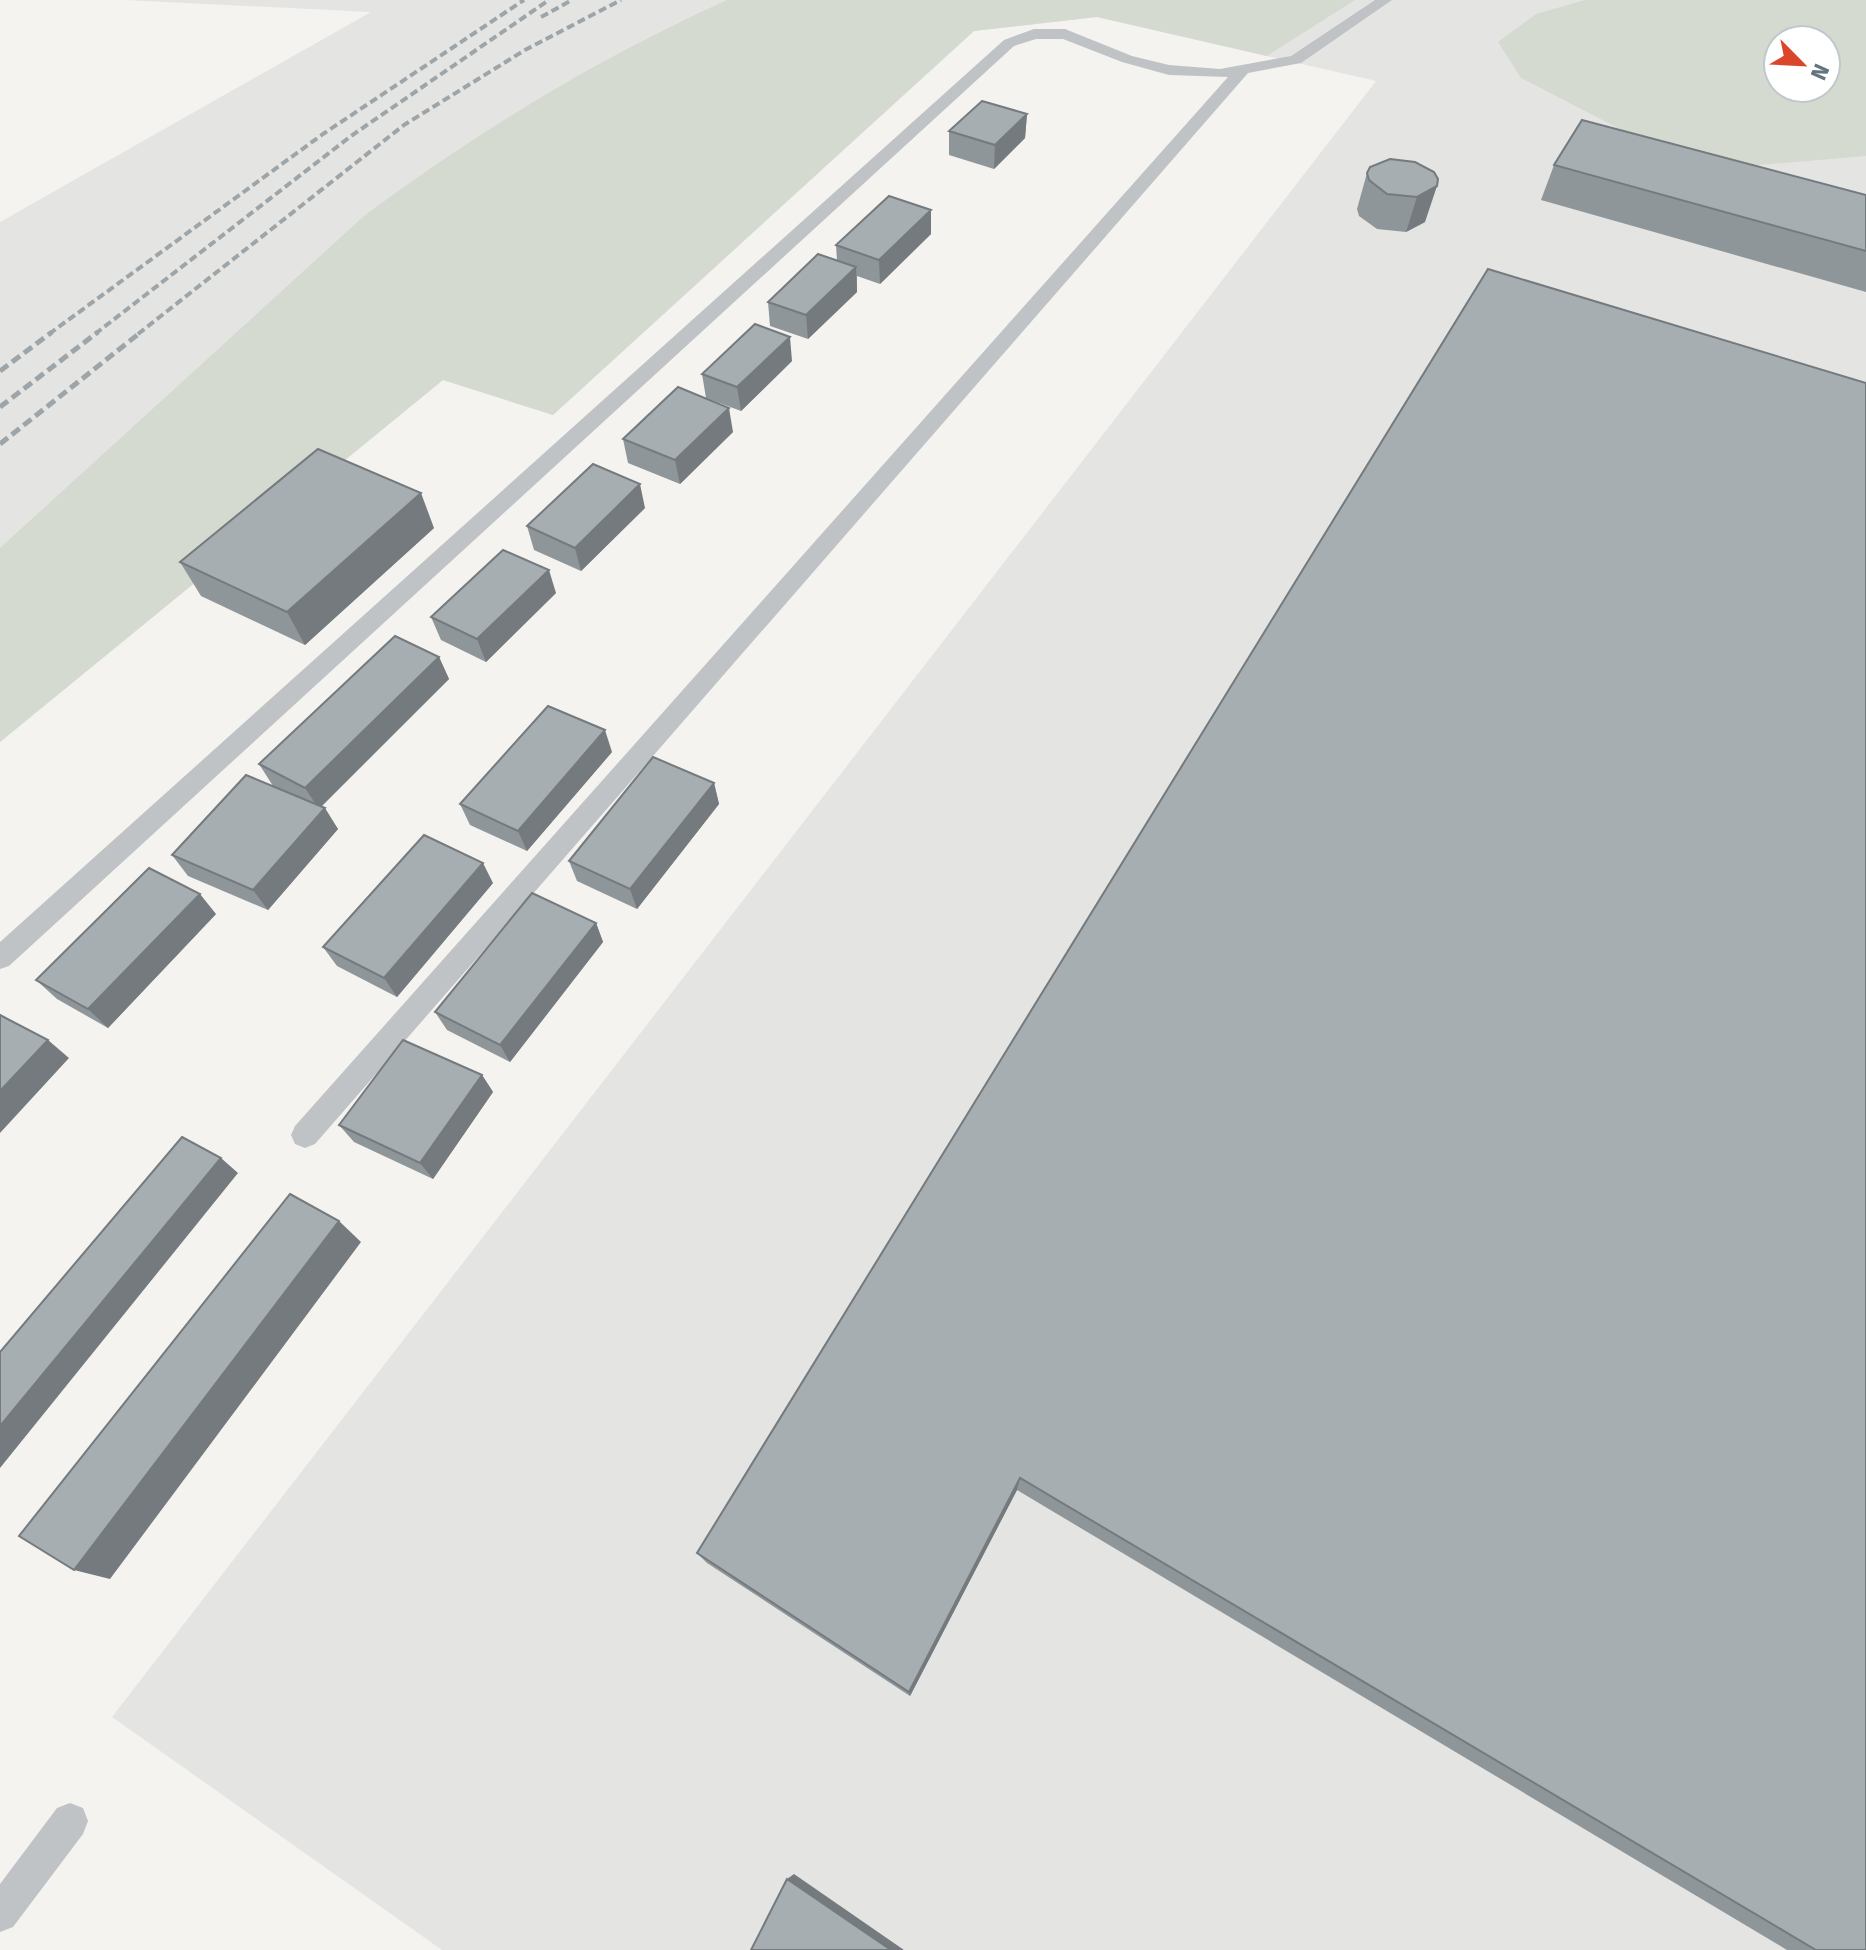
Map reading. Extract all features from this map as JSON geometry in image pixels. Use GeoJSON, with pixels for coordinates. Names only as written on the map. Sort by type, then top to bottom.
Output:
{"type":"FeatureCollection","features":[{"type":"Feature","properties":{"kind":"lane"},"geometry":{"type":"LineString","coordinates":[[0,958],[1009,43],[1034,34],[1065,34],[1127,59],[1169,70],[1220,74],[1296,60],[1385,0]]}},
{"type":"Feature","properties":{"kind":"lane"},"geometry":{"type":"LineString","coordinates":[[305,1135],[1243,70]]}},
{"type":"Feature","properties":{"kind":"lane"},"geometry":{"type":"LineString","coordinates":[[0,1914],[70,1821]]}},
{"type":"Feature","properties":{"kind":"shaded area"},"geometry":{"type":"Polygon","coordinates":[[[123,0],[1866,0],[1866,1950],[442,1950],[112,1717],[1376,81],[1097,17],[974,31],[553,415],[443,380],[0,742],[0,222],[371,12],[123,0]]]}},
{"type":"Feature","properties":{"kind":"shaded area"},"geometry":{"type":"Polygon","coordinates":[[[727,0],[1355,0],[1267,56],[1097,17],[974,31],[553,415],[443,380],[0,742],[0,548],[365,215],[540,98],[632,46],[727,0]]]}},
{"type":"Feature","properties":{"kind":"shaded area"},"geometry":{"type":"Polygon","coordinates":[[[1585,0],[1866,0],[1866,156],[1699,170],[1521,78],[1498,42],[1536,14],[1585,0]]]}},
{"type":"Feature","properties":{"kind":"building"},"geometry":{"type":"Polygon","coordinates":[[[982,101],[1027,114],[995,145],[949,131],[982,101]]]}},
{"type":"Feature","properties":{"kind":"building"},"geometry":{"type":"Polygon","coordinates":[[[1582,120],[1866,195],[1866,251],[1554,165],[1582,120]]]}},
{"type":"Feature","properties":{"kind":"building"},"geometry":{"type":"Polygon","coordinates":[[[1390,159],[1415,162],[1434,172],[1438,179],[1437,186],[1417,197],[1387,194],[1369,180],[1367,173],[1370,167],[1390,159]]]}},
{"type":"Feature","properties":{"kind":"building"},"geometry":{"type":"Polygon","coordinates":[[[889,196],[931,210],[879,260],[836,245],[889,196]]]}},
{"type":"Feature","properties":{"kind":"building"},"geometry":{"type":"Polygon","coordinates":[[[818,254],[856,267],[806,315],[768,302],[818,254]]]}},
{"type":"Feature","properties":{"kind":"building"},"geometry":{"type":"Polygon","coordinates":[[[1488,269],[1866,383],[1866,1950],[1816,1950],[1020,1478],[909,1692],[697,1553],[1488,269]]]}},
{"type":"Feature","properties":{"kind":"building"},"geometry":{"type":"Polygon","coordinates":[[[755,324],[790,337],[737,387],[702,374],[755,324]]]}},
{"type":"Feature","properties":{"kind":"building"},"geometry":{"type":"Polygon","coordinates":[[[678,387],[729,408],[675,460],[623,439],[678,387]]]}},
{"type":"Feature","properties":{"kind":"building"},"geometry":{"type":"Polygon","coordinates":[[[318,449],[421,493],[287,612],[180,562],[318,449]]]}},
{"type":"Feature","properties":{"kind":"building"},"geometry":{"type":"Polygon","coordinates":[[[593,464],[640,484],[575,548],[527,526],[593,464]]]}},
{"type":"Feature","properties":{"kind":"building"},"geometry":{"type":"Polygon","coordinates":[[[503,550],[549,570],[477,639],[431,617],[503,550]]]}},
{"type":"Feature","properties":{"kind":"building"},"geometry":{"type":"Polygon","coordinates":[[[395,636],[439,657],[305,788],[259,764],[395,636]]]}},
{"type":"Feature","properties":{"kind":"building"},"geometry":{"type":"Polygon","coordinates":[[[548,706],[605,730],[518,831],[460,804],[548,706]]]}},
{"type":"Feature","properties":{"kind":"building"},"geometry":{"type":"Polygon","coordinates":[[[653,757],[714,783],[630,889],[569,861],[653,757]]]}},
{"type":"Feature","properties":{"kind":"building"},"geometry":{"type":"Polygon","coordinates":[[[246,775],[325,808],[253,890],[172,855],[246,775]]]}},
{"type":"Feature","properties":{"kind":"building"},"geometry":{"type":"Polygon","coordinates":[[[424,835],[483,863],[384,978],[323,947],[424,835]]]}},
{"type":"Feature","properties":{"kind":"building"},"geometry":{"type":"Polygon","coordinates":[[[149,868],[200,894],[88,1009],[36,980],[149,868]]]}},
{"type":"Feature","properties":{"kind":"building"},"geometry":{"type":"Polygon","coordinates":[[[532,893],[596,923],[500,1045],[435,1012],[532,893]]]}},
{"type":"Feature","properties":{"kind":"building"},"geometry":{"type":"Polygon","coordinates":[[[0,1015],[48,1040],[0,1091],[0,1015]]]}},
{"type":"Feature","properties":{"kind":"building"},"geometry":{"type":"Polygon","coordinates":[[[403,1040],[482,1075],[420,1163],[339,1125],[403,1040]]]}},
{"type":"Feature","properties":{"kind":"building"},"geometry":{"type":"Polygon","coordinates":[[[182,1137],[221,1158],[0,1426],[0,1352],[182,1137]]]}},
{"type":"Feature","properties":{"kind":"building"},"geometry":{"type":"Polygon","coordinates":[[[290,1194],[339,1221],[74,1570],[19,1536],[290,1194]]]}},
{"type":"Feature","properties":{"kind":"building"},"geometry":{"type":"Polygon","coordinates":[[[787,1879],[891,1950],[751,1950],[787,1879]]]}},
{"type":"Feature","properties":{"kind":"railway"},"geometry":{"type":"LineString","coordinates":[[49,334],[323,134],[524,0]]}},
{"type":"Feature","properties":{"kind":"railway"},"geometry":{"type":"LineString","coordinates":[[95,334],[351,136],[549,0]]}},
{"type":"Feature","properties":{"kind":"railway"},"geometry":{"type":"LineString","coordinates":[[541,17],[572,0]]}},
{"type":"Feature","properties":{"kind":"railway"},"geometry":{"type":"LineString","coordinates":[[138,334],[404,125],[525,50],[621,0]]}},
{"type":"Feature","properties":{"kind":"railway"},"geometry":{"type":"LineString","coordinates":[[0,371],[52,332]]}},
{"type":"Feature","properties":{"kind":"railway"},"geometry":{"type":"LineString","coordinates":[[0,407],[98,332]]}},
{"type":"Feature","properties":{"kind":"railway"},"geometry":{"type":"LineString","coordinates":[[0,444],[141,332]]}}]}
